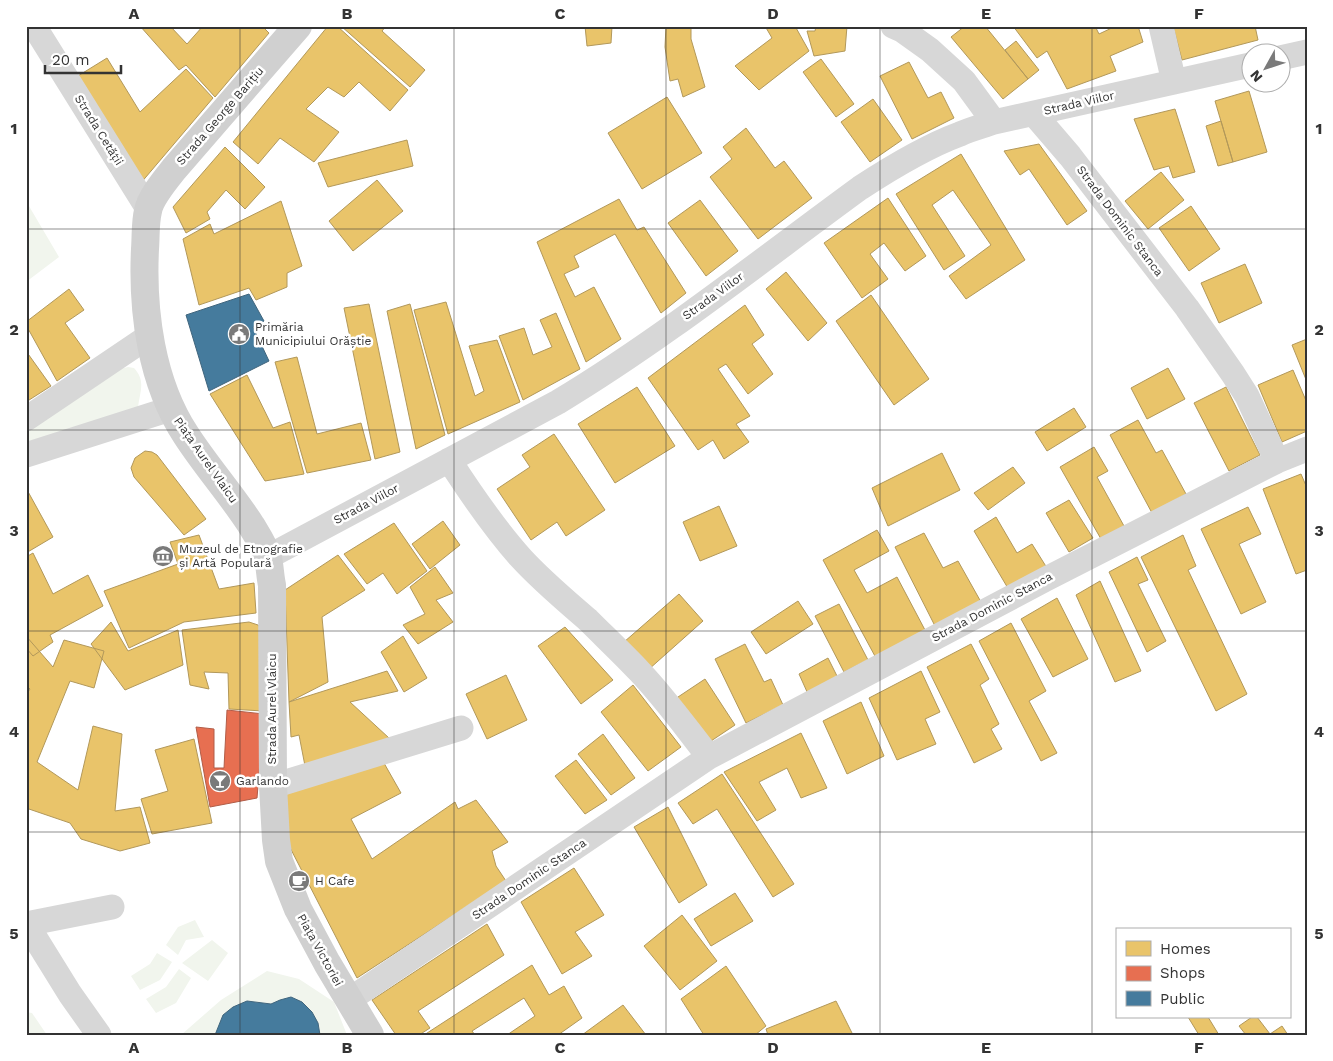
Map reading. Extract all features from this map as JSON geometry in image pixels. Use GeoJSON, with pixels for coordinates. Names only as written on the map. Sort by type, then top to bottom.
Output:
{"type":"FeatureCollection","features":[{"type":"Feature","properties":{"kind":"main road","name":"Strada George Barițiu"},"geometry":{"type":"LineString","coordinates":[[148,209],[161,186],[174,169],[298,26]]}},
{"type":"Feature","properties":{"kind":"main road","name":"Piața Aurel Vlaicu"},"geometry":{"type":"LineString","coordinates":[[148,209],[144,270],[146,314],[161,384],[170,409],[186,435],[242,511],[257,534],[268,557]]}},
{"type":"Feature","properties":{"kind":"main road","name":"Strada Aurel Vlaicu"},"geometry":{"type":"LineString","coordinates":[[268,557],[272,585],[273,786],[279,860]]}},
{"type":"Feature","properties":{"kind":"main road","name":"Piața Victoriei"},"geometry":{"type":"LineString","coordinates":[[279,860],[298,909],[370,1035]]}},
{"type":"Feature","properties":{"kind":"street","name":"Strada Cetății"},"geometry":{"type":"LineString","coordinates":[[34,26],[148,209]]}},
{"type":"Feature","properties":{"kind":"street"},"geometry":{"type":"LineString","coordinates":[[893,26],[902,30],[930,50],[964,80],[994,122]]}},
{"type":"Feature","properties":{"kind":"street"},"geometry":{"type":"LineString","coordinates":[[1161,26],[1174,82]]}},
{"type":"Feature","properties":{"kind":"street"},"geometry":{"type":"LineString","coordinates":[[1290,56],[1307,52]]}},
{"type":"Feature","properties":{"kind":"street","name":"Strada Viilor"},"geometry":{"type":"LineString","coordinates":[[268,557],[558,402],[598,378],[641,349],[839,203],[891,167],[920,152],[960,134],[994,122],[1240,67]]}},
{"type":"Feature","properties":{"kind":"street","name":"Strada Dominic Stanca"},"geometry":{"type":"LineString","coordinates":[[1034,114],[1070,156],[1187,308],[1247,396],[1277,461]]}},
{"type":"Feature","properties":{"kind":"street"},"geometry":{"type":"LineString","coordinates":[[26,419],[150,336]]}},
{"type":"Feature","properties":{"kind":"street"},"geometry":{"type":"LineString","coordinates":[[26,455],[170,409]]}},
{"type":"Feature","properties":{"kind":"street","name":"Strada Dominic Stanca"},"geometry":{"type":"LineString","coordinates":[[349,1000],[708,757],[1037,584],[1277,461],[1307,449]]}},
{"type":"Feature","properties":{"kind":"street"},"geometry":{"type":"LineString","coordinates":[[449,460],[474,499],[522,558],[640,672],[674,711],[708,757]]}},
{"type":"Feature","properties":{"kind":"street"},"geometry":{"type":"LineString","coordinates":[[273,786],[460,728]]}},
{"type":"Feature","properties":{"kind":"street"},"geometry":{"type":"LineString","coordinates":[[99,1035],[70,994],[27,924],[112,907]]}},
{"type":"Feature","properties":{"kind":"shaded area"},"geometry":{"type":"Polygon","coordinates":[[[26,201],[59,257],[26,282],[26,201]]]}},
{"type":"Feature","properties":{"kind":"shaded area"},"geometry":{"type":"Polygon","coordinates":[[[128,367],[134,368],[140,377],[141,386],[138,407],[26,444],[26,429],[116,370],[128,367]]]}},
{"type":"Feature","properties":{"kind":"shaded area"},"geometry":{"type":"Polygon","coordinates":[[[195,920],[204,937],[186,940],[178,955],[166,945],[178,927],[195,920]]]}},
{"type":"Feature","properties":{"kind":"shaded area"},"geometry":{"type":"Polygon","coordinates":[[[212,940],[228,953],[208,981],[182,963],[212,940]]]}},
{"type":"Feature","properties":{"kind":"shaded area"},"geometry":{"type":"Polygon","coordinates":[[[157,953],[172,962],[160,980],[140,990],[131,976],[150,964],[157,953]]]}},
{"type":"Feature","properties":{"kind":"shaded area"},"geometry":{"type":"Polygon","coordinates":[[[179,969],[191,978],[176,1003],[156,1013],[146,999],[166,987],[179,969]]]}},
{"type":"Feature","properties":{"kind":"shaded area"},"geometry":{"type":"Polygon","coordinates":[[[267,971],[299,979],[334,1002],[347,1035],[181,1035],[221,1000],[267,971]]]}},
{"type":"Feature","properties":{"kind":"shaded area"},"geometry":{"type":"Polygon","coordinates":[[[26,1012],[32,1013],[47,1035],[26,1035],[26,1012]]]}},
{"type":"Feature","properties":{"kind":"building: Homes"},"geometry":{"type":"Polygon","coordinates":[[[140,26],[170,26],[187,44],[203,26],[262,26],[269,33],[215,97],[186,65],[179,70],[140,26]]]}},
{"type":"Feature","properties":{"kind":"building: Homes"},"geometry":{"type":"Polygon","coordinates":[[[328,26],[337,26],[408,90],[390,111],[359,82],[344,97],[328,87],[306,109],[339,132],[314,162],[280,138],[258,164],[233,142],[328,26]]]}},
{"type":"Feature","properties":{"kind":"building: Homes"},"geometry":{"type":"Polygon","coordinates":[[[341,26],[386,26],[382,31],[425,70],[410,87],[341,26]]]}},
{"type":"Feature","properties":{"kind":"building: Homes"},"geometry":{"type":"Polygon","coordinates":[[[585,26],[612,26],[611,43],[587,46],[585,26]]]}},
{"type":"Feature","properties":{"kind":"building: Homes"},"geometry":{"type":"Polygon","coordinates":[[[666,26],[691,26],[691,39],[705,87],[683,97],[678,79],[670,81],[665,47],[666,26]]]}},
{"type":"Feature","properties":{"kind":"building: Homes"},"geometry":{"type":"Polygon","coordinates":[[[765,26],[795,26],[809,51],[759,90],[735,66],[772,38],[765,26]]]}},
{"type":"Feature","properties":{"kind":"building: Homes"},"geometry":{"type":"Polygon","coordinates":[[[816,26],[847,26],[845,51],[814,56],[807,31],[815,31],[816,26]]]}},
{"type":"Feature","properties":{"kind":"building: Homes"},"geometry":{"type":"Polygon","coordinates":[[[965,26],[985,26],[1028,79],[1003,99],[951,37],[965,26]]]}},
{"type":"Feature","properties":{"kind":"building: Homes"},"geometry":{"type":"Polygon","coordinates":[[[1013,26],[1095,26],[1099,34],[1116,26],[1138,26],[1143,42],[1110,56],[1116,71],[1067,89],[1047,51],[1037,58],[1013,26]]]}},
{"type":"Feature","properties":{"kind":"building: Homes"},"geometry":{"type":"Polygon","coordinates":[[[1173,26],[1255,26],[1258,40],[1240,42],[1240,45],[1182,60],[1173,26]]]}},
{"type":"Feature","properties":{"kind":"building: Homes"},"geometry":{"type":"Polygon","coordinates":[[[1016,41],[1039,70],[1028,79],[1005,50],[1016,41]]]}},
{"type":"Feature","properties":{"kind":"building: Homes"},"geometry":{"type":"Polygon","coordinates":[[[107,58],[140,112],[186,69],[213,98],[140,184],[73,79],[107,58]]]}},
{"type":"Feature","properties":{"kind":"building: Homes"},"geometry":{"type":"Polygon","coordinates":[[[821,59],[854,104],[836,117],[803,72],[821,59]]]}},
{"type":"Feature","properties":{"kind":"building: Homes"},"geometry":{"type":"Polygon","coordinates":[[[909,62],[928,98],[941,92],[954,118],[912,139],[880,76],[909,62]]]}},
{"type":"Feature","properties":{"kind":"building: Homes"},"geometry":{"type":"Polygon","coordinates":[[[1249,92],[1267,152],[1233,162],[1215,101],[1249,92]]]}},
{"type":"Feature","properties":{"kind":"building: Homes"},"geometry":{"type":"Polygon","coordinates":[[[667,97],[702,153],[642,189],[608,133],[667,97]]]}},
{"type":"Feature","properties":{"kind":"building: Homes"},"geometry":{"type":"Polygon","coordinates":[[[873,99],[902,140],[870,162],[841,122],[873,99]]]}},
{"type":"Feature","properties":{"kind":"building: Homes"},"geometry":{"type":"Polygon","coordinates":[[[1175,109],[1195,172],[1173,178],[1169,166],[1154,170],[1134,119],[1175,109]]]}},
{"type":"Feature","properties":{"kind":"building: Homes"},"geometry":{"type":"Polygon","coordinates":[[[1221,121],[1233,162],[1218,166],[1206,126],[1221,121]]]}},
{"type":"Feature","properties":{"kind":"building: Homes"},"geometry":{"type":"Polygon","coordinates":[[[746,128],[775,168],[784,161],[812,198],[758,239],[710,177],[732,159],[723,147],[746,128]]]}},
{"type":"Feature","properties":{"kind":"building: Homes"},"geometry":{"type":"Polygon","coordinates":[[[407,140],[413,166],[328,187],[318,163],[407,140]]]}},
{"type":"Feature","properties":{"kind":"building: Homes"},"geometry":{"type":"Polygon","coordinates":[[[1039,144],[1087,211],[1067,225],[1029,169],[1020,175],[1004,151],[1039,144]]]}},
{"type":"Feature","properties":{"kind":"building: Homes"},"geometry":{"type":"Polygon","coordinates":[[[225,147],[265,187],[245,209],[226,190],[207,212],[210,219],[186,233],[173,207],[225,147]]]}},
{"type":"Feature","properties":{"kind":"building: Homes"},"geometry":{"type":"Polygon","coordinates":[[[961,154],[1025,260],[966,299],[949,276],[991,245],[953,190],[932,205],[965,256],[944,270],[896,194],[961,154]]]}},
{"type":"Feature","properties":{"kind":"building: Homes"},"geometry":{"type":"Polygon","coordinates":[[[1161,172],[1184,200],[1148,229],[1125,201],[1161,172]]]}},
{"type":"Feature","properties":{"kind":"building: Homes"},"geometry":{"type":"Polygon","coordinates":[[[377,180],[403,211],[353,251],[329,221],[377,180]]]}},
{"type":"Feature","properties":{"kind":"building: Homes"},"geometry":{"type":"Polygon","coordinates":[[[888,198],[926,256],[905,271],[884,243],[870,254],[888,279],[862,298],[824,243],[888,198]]]}},
{"type":"Feature","properties":{"kind":"building: Homes"},"geometry":{"type":"Polygon","coordinates":[[[619,199],[637,230],[644,227],[686,293],[661,313],[615,234],[574,256],[579,267],[564,274],[575,297],[594,287],[621,339],[586,362],[537,242],[619,199]]]}},
{"type":"Feature","properties":{"kind":"building: Homes"},"geometry":{"type":"Polygon","coordinates":[[[700,200],[738,251],[706,276],[668,223],[700,200]]]}},
{"type":"Feature","properties":{"kind":"building: Homes"},"geometry":{"type":"Polygon","coordinates":[[[281,201],[302,266],[287,273],[287,287],[256,300],[249,288],[199,305],[183,239],[210,224],[214,234],[281,201]]]}},
{"type":"Feature","properties":{"kind":"building: Homes"},"geometry":{"type":"Polygon","coordinates":[[[1191,206],[1220,249],[1189,271],[1159,228],[1191,206]]]}},
{"type":"Feature","properties":{"kind":"building: Homes"},"geometry":{"type":"Polygon","coordinates":[[[1245,264],[1262,303],[1219,323],[1201,283],[1245,264]]]}},
{"type":"Feature","properties":{"kind":"building: Homes"},"geometry":{"type":"Polygon","coordinates":[[[786,272],[827,323],[808,341],[766,289],[786,272]]]}},
{"type":"Feature","properties":{"kind":"building: Homes"},"geometry":{"type":"Polygon","coordinates":[[[69,289],[84,310],[65,323],[90,358],[57,381],[26,322],[69,289]]]}},
{"type":"Feature","properties":{"kind":"building: Homes"},"geometry":{"type":"Polygon","coordinates":[[[871,295],[929,379],[894,405],[836,321],[871,295]]]}},
{"type":"Feature","properties":{"kind":"building: Homes"},"geometry":{"type":"Polygon","coordinates":[[[446,302],[475,396],[484,391],[469,346],[497,340],[520,402],[448,434],[414,310],[446,302]]]}},
{"type":"Feature","properties":{"kind":"building: Homes"},"geometry":{"type":"Polygon","coordinates":[[[369,304],[400,452],[375,459],[344,308],[369,304]]]}},
{"type":"Feature","properties":{"kind":"building: Homes"},"geometry":{"type":"Polygon","coordinates":[[[410,304],[445,435],[416,449],[387,311],[410,304]]]}},
{"type":"Feature","properties":{"kind":"building: Homes"},"geometry":{"type":"Polygon","coordinates":[[[745,305],[764,335],[752,344],[773,374],[748,394],[726,364],[718,369],[750,416],[736,424],[749,442],[724,459],[713,440],[698,450],[648,378],[745,305]]]}},
{"type":"Feature","properties":{"kind":"building: Homes"},"geometry":{"type":"Polygon","coordinates":[[[556,313],[580,369],[523,400],[499,336],[524,328],[533,355],[552,347],[540,320],[556,313]]]}},
{"type":"Feature","properties":{"kind":"building: Homes"},"geometry":{"type":"Polygon","coordinates":[[[1307,339],[1307,382],[1292,345],[1307,339]]]}},
{"type":"Feature","properties":{"kind":"building: Homes"},"geometry":{"type":"Polygon","coordinates":[[[26,351],[51,386],[26,402],[26,351]]]}},
{"type":"Feature","properties":{"kind":"building: Homes"},"geometry":{"type":"Polygon","coordinates":[[[297,357],[317,434],[361,423],[371,460],[307,473],[275,362],[297,357]]]}},
{"type":"Feature","properties":{"kind":"building: Homes"},"geometry":{"type":"Polygon","coordinates":[[[1168,368],[1185,399],[1147,419],[1131,388],[1168,368]]]}},
{"type":"Feature","properties":{"kind":"building: Homes"},"geometry":{"type":"Polygon","coordinates":[[[1293,370],[1307,403],[1307,431],[1282,442],[1258,385],[1293,370]]]}},
{"type":"Feature","properties":{"kind":"building: Homes"},"geometry":{"type":"Polygon","coordinates":[[[247,375],[273,428],[290,422],[304,474],[265,481],[210,394],[247,375]]]}},
{"type":"Feature","properties":{"kind":"building: Homes"},"geometry":{"type":"Polygon","coordinates":[[[637,387],[675,446],[615,483],[578,424],[637,387]]]}},
{"type":"Feature","properties":{"kind":"building: Homes"},"geometry":{"type":"Polygon","coordinates":[[[1226,387],[1260,455],[1229,471],[1194,403],[1226,387]]]}},
{"type":"Feature","properties":{"kind":"building: Homes"},"geometry":{"type":"Polygon","coordinates":[[[1074,408],[1086,427],[1047,451],[1035,432],[1074,408]]]}},
{"type":"Feature","properties":{"kind":"building: Homes"},"geometry":{"type":"Polygon","coordinates":[[[1138,420],[1156,453],[1162,450],[1186,494],[1152,513],[1110,435],[1138,420]]]}},
{"type":"Feature","properties":{"kind":"building: Homes"},"geometry":{"type":"Polygon","coordinates":[[[554,434],[605,510],[566,536],[557,522],[531,540],[497,489],[530,467],[522,455],[554,434]]]}},
{"type":"Feature","properties":{"kind":"building: Homes"},"geometry":{"type":"Polygon","coordinates":[[[1094,447],[1108,471],[1097,477],[1124,526],[1101,539],[1060,467],[1094,447]]]}},
{"type":"Feature","properties":{"kind":"building: Homes"},"geometry":{"type":"Polygon","coordinates":[[[145,451],[157,455],[206,519],[184,535],[134,477],[131,468],[135,458],[145,451]]]}},
{"type":"Feature","properties":{"kind":"building: Homes"},"geometry":{"type":"Polygon","coordinates":[[[942,453],[960,490],[888,526],[872,488],[942,453]]]}},
{"type":"Feature","properties":{"kind":"building: Homes"},"geometry":{"type":"Polygon","coordinates":[[[1013,467],[1025,483],[988,510],[974,493],[1013,467]]]}},
{"type":"Feature","properties":{"kind":"building: Homes"},"geometry":{"type":"Polygon","coordinates":[[[1301,474],[1307,488],[1307,570],[1296,574],[1263,489],[1301,474]]]}},
{"type":"Feature","properties":{"kind":"building: Homes"},"geometry":{"type":"Polygon","coordinates":[[[26,488],[53,537],[26,553],[26,488]]]}},
{"type":"Feature","properties":{"kind":"building: Homes"},"geometry":{"type":"Polygon","coordinates":[[[1069,500],[1093,538],[1069,552],[1046,513],[1069,500]]]}},
{"type":"Feature","properties":{"kind":"building: Homes"},"geometry":{"type":"Polygon","coordinates":[[[719,506],[737,546],[700,561],[683,522],[719,506]]]}},
{"type":"Feature","properties":{"kind":"building: Homes"},"geometry":{"type":"Polygon","coordinates":[[[1248,507],[1261,534],[1239,544],[1266,602],[1241,614],[1201,529],[1248,507]]]}},
{"type":"Feature","properties":{"kind":"building: Homes"},"geometry":{"type":"Polygon","coordinates":[[[996,517],[1017,553],[1032,544],[1047,568],[1009,590],[974,531],[996,517]]]}},
{"type":"Feature","properties":{"kind":"building: Homes"},"geometry":{"type":"Polygon","coordinates":[[[443,521],[460,545],[430,569],[412,544],[443,521]]]}},
{"type":"Feature","properties":{"kind":"building: Homes"},"geometry":{"type":"Polygon","coordinates":[[[394,523],[427,571],[397,594],[383,573],[367,584],[344,554],[394,523]]]}},
{"type":"Feature","properties":{"kind":"building: Homes"},"geometry":{"type":"Polygon","coordinates":[[[877,530],[889,551],[854,570],[867,593],[897,577],[925,630],[876,658],[823,560],[877,530]]]}},
{"type":"Feature","properties":{"kind":"building: Homes"},"geometry":{"type":"Polygon","coordinates":[[[924,533],[943,568],[958,561],[981,602],[935,626],[895,547],[924,533]]]}},
{"type":"Feature","properties":{"kind":"building: Homes"},"geometry":{"type":"Polygon","coordinates":[[[199,535],[219,589],[254,583],[256,613],[184,622],[129,648],[104,591],[178,564],[170,542],[199,535]]]}},
{"type":"Feature","properties":{"kind":"building: Homes"},"geometry":{"type":"Polygon","coordinates":[[[1183,535],[1196,566],[1188,570],[1247,694],[1216,711],[1141,557],[1183,535]]]}},
{"type":"Feature","properties":{"kind":"building: Homes"},"geometry":{"type":"Polygon","coordinates":[[[33,553],[53,594],[88,575],[103,606],[50,635],[53,642],[33,656],[26,648],[26,557],[33,553]]]}},
{"type":"Feature","properties":{"kind":"building: Homes"},"geometry":{"type":"Polygon","coordinates":[[[338,555],[365,590],[322,617],[328,682],[289,702],[285,590],[338,555]]]}},
{"type":"Feature","properties":{"kind":"building: Homes"},"geometry":{"type":"Polygon","coordinates":[[[1137,557],[1148,580],[1138,584],[1166,641],[1147,652],[1109,572],[1137,557]]]}},
{"type":"Feature","properties":{"kind":"building: Homes"},"geometry":{"type":"Polygon","coordinates":[[[435,567],[453,593],[436,600],[453,622],[418,644],[403,625],[425,614],[410,587],[435,567]]]}},
{"type":"Feature","properties":{"kind":"building: Homes"},"geometry":{"type":"Polygon","coordinates":[[[1100,581],[1141,671],[1115,682],[1076,595],[1100,581]]]}},
{"type":"Feature","properties":{"kind":"building: Homes"},"geometry":{"type":"Polygon","coordinates":[[[679,594],[703,621],[648,670],[624,642],[679,594]]]}},
{"type":"Feature","properties":{"kind":"building: Homes"},"geometry":{"type":"Polygon","coordinates":[[[1057,598],[1088,659],[1053,677],[1021,619],[1057,598]]]}},
{"type":"Feature","properties":{"kind":"building: Homes"},"geometry":{"type":"Polygon","coordinates":[[[798,601],[813,624],[766,654],[751,632],[798,601]]]}},
{"type":"Feature","properties":{"kind":"building: Homes"},"geometry":{"type":"Polygon","coordinates":[[[839,604],[868,660],[844,672],[815,616],[839,604]]]}},
{"type":"Feature","properties":{"kind":"building: Homes"},"geometry":{"type":"Polygon","coordinates":[[[111,622],[128,651],[178,630],[183,665],[125,690],[91,644],[111,622]]]}},
{"type":"Feature","properties":{"kind":"building: Homes"},"geometry":{"type":"Polygon","coordinates":[[[249,622],[258,625],[264,632],[263,711],[229,709],[228,673],[204,672],[209,689],[190,685],[182,630],[249,622]]]}},
{"type":"Feature","properties":{"kind":"building: Homes"},"geometry":{"type":"Polygon","coordinates":[[[1011,623],[1046,691],[1029,701],[1057,753],[1041,761],[979,641],[1011,623]]]}},
{"type":"Feature","properties":{"kind":"building: Homes"},"geometry":{"type":"Polygon","coordinates":[[[565,627],[613,680],[581,704],[538,646],[565,627]]]}},
{"type":"Feature","properties":{"kind":"building: Homes"},"geometry":{"type":"Polygon","coordinates":[[[26,636],[53,667],[64,640],[104,651],[94,688],[70,681],[37,762],[78,790],[93,726],[122,734],[115,811],[140,807],[150,843],[120,851],[81,839],[70,823],[26,808],[26,695],[30,689],[26,685],[26,636]]]}},
{"type":"Feature","properties":{"kind":"building: Homes"},"geometry":{"type":"Polygon","coordinates":[[[403,636],[427,678],[404,692],[381,652],[403,636]]]}},
{"type":"Feature","properties":{"kind":"building: Homes"},"geometry":{"type":"Polygon","coordinates":[[[745,644],[764,682],[771,679],[783,705],[746,723],[715,659],[745,644]]]}},
{"type":"Feature","properties":{"kind":"building: Homes"},"geometry":{"type":"Polygon","coordinates":[[[971,644],[989,679],[980,685],[999,724],[991,729],[1002,749],[974,763],[927,667],[971,644]]]}},
{"type":"Feature","properties":{"kind":"building: Homes"},"geometry":{"type":"Polygon","coordinates":[[[828,658],[838,678],[808,694],[799,674],[828,658]]]}},
{"type":"Feature","properties":{"kind":"building: Homes"},"geometry":{"type":"Polygon","coordinates":[[[387,671],[398,691],[350,702],[389,738],[306,771],[299,735],[291,737],[289,702],[387,671]]]}},
{"type":"Feature","properties":{"kind":"building: Homes"},"geometry":{"type":"Polygon","coordinates":[[[921,671],[940,712],[925,719],[936,744],[897,760],[869,698],[921,671]]]}},
{"type":"Feature","properties":{"kind":"building: Homes"},"geometry":{"type":"Polygon","coordinates":[[[506,675],[527,720],[487,739],[466,694],[506,675]]]}},
{"type":"Feature","properties":{"kind":"building: Homes"},"geometry":{"type":"Polygon","coordinates":[[[705,679],[735,725],[705,745],[675,699],[705,679]]]}},
{"type":"Feature","properties":{"kind":"building: Homes"},"geometry":{"type":"Polygon","coordinates":[[[633,685],[681,747],[648,771],[601,712],[633,685]]]}},
{"type":"Feature","properties":{"kind":"building: Homes"},"geometry":{"type":"Polygon","coordinates":[[[861,702],[884,756],[847,774],[823,721],[861,702]]]}},
{"type":"Feature","properties":{"kind":"building: Homes"},"geometry":{"type":"Polygon","coordinates":[[[801,733],[827,788],[801,798],[787,768],[759,782],[776,810],[757,821],[724,772],[801,733]]]}},
{"type":"Feature","properties":{"kind":"building: Homes"},"geometry":{"type":"Polygon","coordinates":[[[603,734],[635,778],[611,795],[578,754],[603,734]]]}},
{"type":"Feature","properties":{"kind":"building: Homes"},"geometry":{"type":"Polygon","coordinates":[[[194,739],[212,823],[152,834],[141,799],[168,791],[155,750],[194,739]]]}},
{"type":"Feature","properties":{"kind":"building: Homes"},"geometry":{"type":"Polygon","coordinates":[[[380,756],[401,793],[351,819],[372,859],[455,802],[458,809],[476,800],[508,842],[492,851],[496,866],[506,881],[357,978],[282,832],[278,791],[380,756]]]}},
{"type":"Feature","properties":{"kind":"building: Homes"},"geometry":{"type":"Polygon","coordinates":[[[576,760],[607,800],[585,814],[555,776],[576,760]]]}},
{"type":"Feature","properties":{"kind":"building: Homes"},"geometry":{"type":"Polygon","coordinates":[[[722,774],[794,884],[773,897],[717,809],[693,824],[678,803],[722,774]]]}},
{"type":"Feature","properties":{"kind":"building: Homes"},"geometry":{"type":"Polygon","coordinates":[[[668,807],[707,885],[679,903],[634,827],[668,807]]]}},
{"type":"Feature","properties":{"kind":"building: Homes"},"geometry":{"type":"Polygon","coordinates":[[[574,868],[604,915],[575,932],[592,956],[562,974],[521,902],[574,868]]]}},
{"type":"Feature","properties":{"kind":"building: Homes"},"geometry":{"type":"Polygon","coordinates":[[[735,893],[753,921],[711,946],[694,919],[735,893]]]}},
{"type":"Feature","properties":{"kind":"building: Homes"},"geometry":{"type":"Polygon","coordinates":[[[682,915],[717,961],[680,990],[644,946],[682,915]]]}},
{"type":"Feature","properties":{"kind":"building: Homes"},"geometry":{"type":"Polygon","coordinates":[[[487,924],[504,955],[418,1011],[430,1028],[419,1035],[396,1035],[372,1000],[487,924]]]}},
{"type":"Feature","properties":{"kind":"building: Homes"},"geometry":{"type":"Polygon","coordinates":[[[532,965],[549,995],[564,986],[582,1018],[558,1035],[507,1035],[535,1016],[524,998],[472,1031],[475,1035],[424,1035],[532,965]]]}},
{"type":"Feature","properties":{"kind":"building: Homes"},"geometry":{"type":"Polygon","coordinates":[[[726,966],[766,1026],[755,1035],[704,1035],[681,999],[726,966]]]}},
{"type":"Feature","properties":{"kind":"building: Homes"},"geometry":{"type":"Polygon","coordinates":[[[836,1001],[853,1035],[768,1035],[766,1029],[836,1001]]]}},
{"type":"Feature","properties":{"kind":"building: Homes"},"geometry":{"type":"Polygon","coordinates":[[[623,1005],[646,1035],[582,1035],[623,1005]]]}},
{"type":"Feature","properties":{"kind":"building: Homes"},"geometry":{"type":"Polygon","coordinates":[[[1189,1018],[1209,1018],[1219,1035],[1199,1035],[1189,1018]]]}},
{"type":"Feature","properties":{"kind":"building: Homes"},"geometry":{"type":"Polygon","coordinates":[[[1251,1018],[1258,1018],[1270,1034],[1282,1026],[1288,1035],[1246,1035],[1239,1026],[1251,1018]]]}},
{"type":"Feature","properties":{"kind":"building: Shops"},"geometry":{"type":"Polygon","coordinates":[[[227,710],[264,714],[257,798],[210,807],[196,727],[214,729],[214,768],[224,768],[227,710]]]}},
{"type":"Feature","properties":{"kind":"building: Public","name":"Primăria Municipiului Orăștie"},"geometry":{"type":"Polygon","coordinates":[[[249,294],[264,321],[253,327],[269,361],[209,391],[186,315],[249,294]]]}},
{"type":"Feature","properties":{"kind":"building: Public"},"geometry":{"type":"Polygon","coordinates":[[[291,997],[302,1002],[312,1012],[318,1023],[320,1035],[215,1035],[223,1015],[233,1007],[247,1001],[271,1004],[291,997]]]}},
{"type":"Feature","properties":{"kind":"place","name":"Primăria Municipiului Orăștie"},"geometry":{"type":"Point","coordinates":[239,334]}},
{"type":"Feature","properties":{"kind":"place","name":"Muzeul de Etnografie și Artă Populară"},"geometry":{"type":"Point","coordinates":[163,556]}},
{"type":"Feature","properties":{"kind":"place","name":"Garlando"},"geometry":{"type":"Point","coordinates":[220,781]}},
{"type":"Feature","properties":{"kind":"place","name":"H Cafe"},"geometry":{"type":"Point","coordinates":[299,881]}}]}
